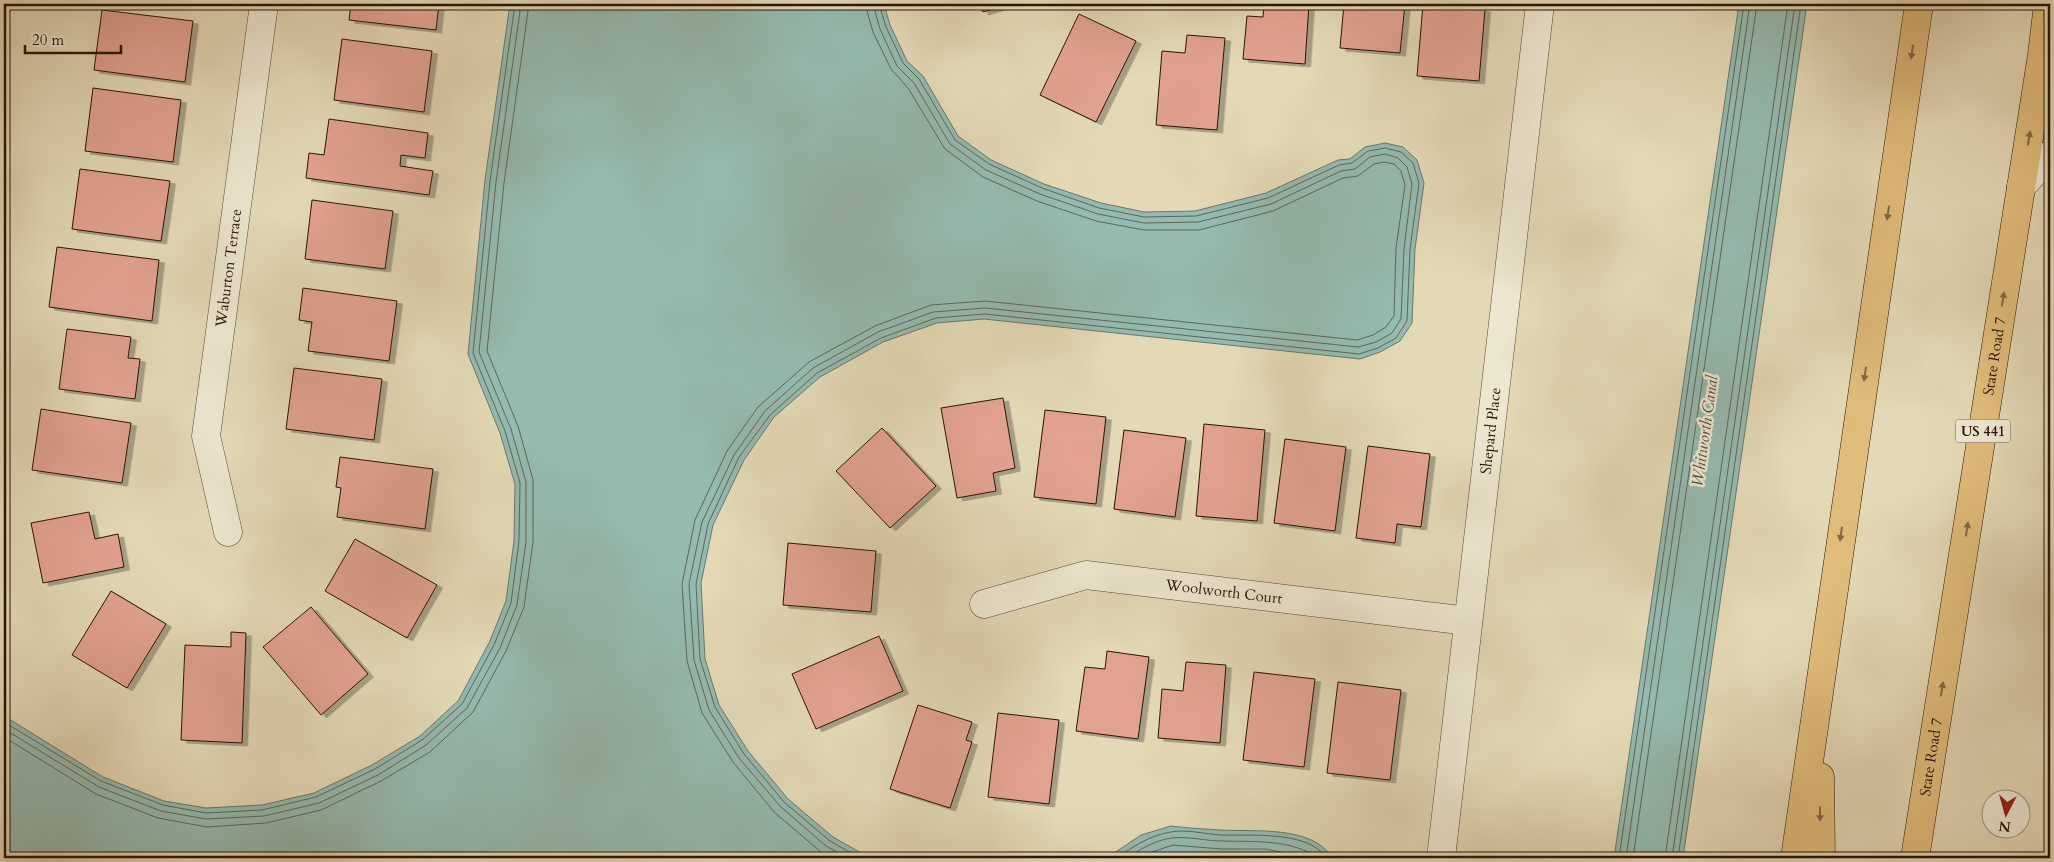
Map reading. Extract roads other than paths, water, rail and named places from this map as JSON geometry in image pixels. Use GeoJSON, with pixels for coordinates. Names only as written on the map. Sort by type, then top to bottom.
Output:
{"type":"FeatureCollection","features":[{"type":"Feature","properties":{"kind":"main road"},"geometry":{"type":"LineString","coordinates":[[1795,858],[1919,4]]}},
{"type":"Feature","properties":{"kind":"main road","name":"State Road 7"},"geometry":{"type":"LineString","coordinates":[[1915,858],[2021,187],[2046,57],[2048,4]]}},
{"type":"Feature","properties":{"kind":"main road"},"geometry":{"type":"LineString","coordinates":[[1818,696],[1821,858]]}},
{"type":"Feature","properties":{"kind":"street","name":"Waburton Terrace"},"geometry":{"type":"LineString","coordinates":[[228,532],[206,436],[264,4]]}},
{"type":"Feature","properties":{"kind":"street","name":"Shepard Place"},"geometry":{"type":"LineString","coordinates":[[1441,858],[1540,4]]}},
{"type":"Feature","properties":{"kind":"street"},"geometry":{"type":"LineString","coordinates":[[2021,187],[2050,155]]}},
{"type":"Feature","properties":{"kind":"street","name":"Woolworth Court"},"geometry":{"type":"LineString","coordinates":[[984,604],[1086,575],[1468,621]]}},
{"type":"Feature","properties":{"kind":"water"},"geometry":{"type":"Polygon","coordinates":[[[510,4],[884,4],[890,25],[907,61],[923,76],[958,136],[991,160],[1044,184],[1101,203],[1144,212],[1195,211],[1266,193],[1338,160],[1350,159],[1365,147],[1385,143],[1403,147],[1417,160],[1424,183],[1415,249],[1412,323],[1400,341],[1380,352],[1360,359],[984,319],[937,323],[883,342],[820,377],[774,417],[744,460],[713,525],[701,583],[705,659],[719,705],[748,751],[788,799],[833,837],[870,858],[4,858],[4,716],[103,777],[164,801],[206,808],[262,805],[314,793],[372,765],[420,736],[458,701],[489,643],[506,601],[514,541],[515,484],[500,433],[468,354],[485,180],[510,4]]]}},
{"type":"Feature","properties":{"kind":"water","name":"Whitworth Canal"},"geometry":{"type":"Polygon","coordinates":[[[1739,4],[1807,4],[1683,858],[1614,858],[1739,4]]]}},
{"type":"Feature","properties":{"kind":"water"},"geometry":{"type":"Polygon","coordinates":[[[1171,826],[1282,832],[1311,840],[1323,847],[1332,858],[1107,858],[1141,835],[1171,826]]]}}]}
